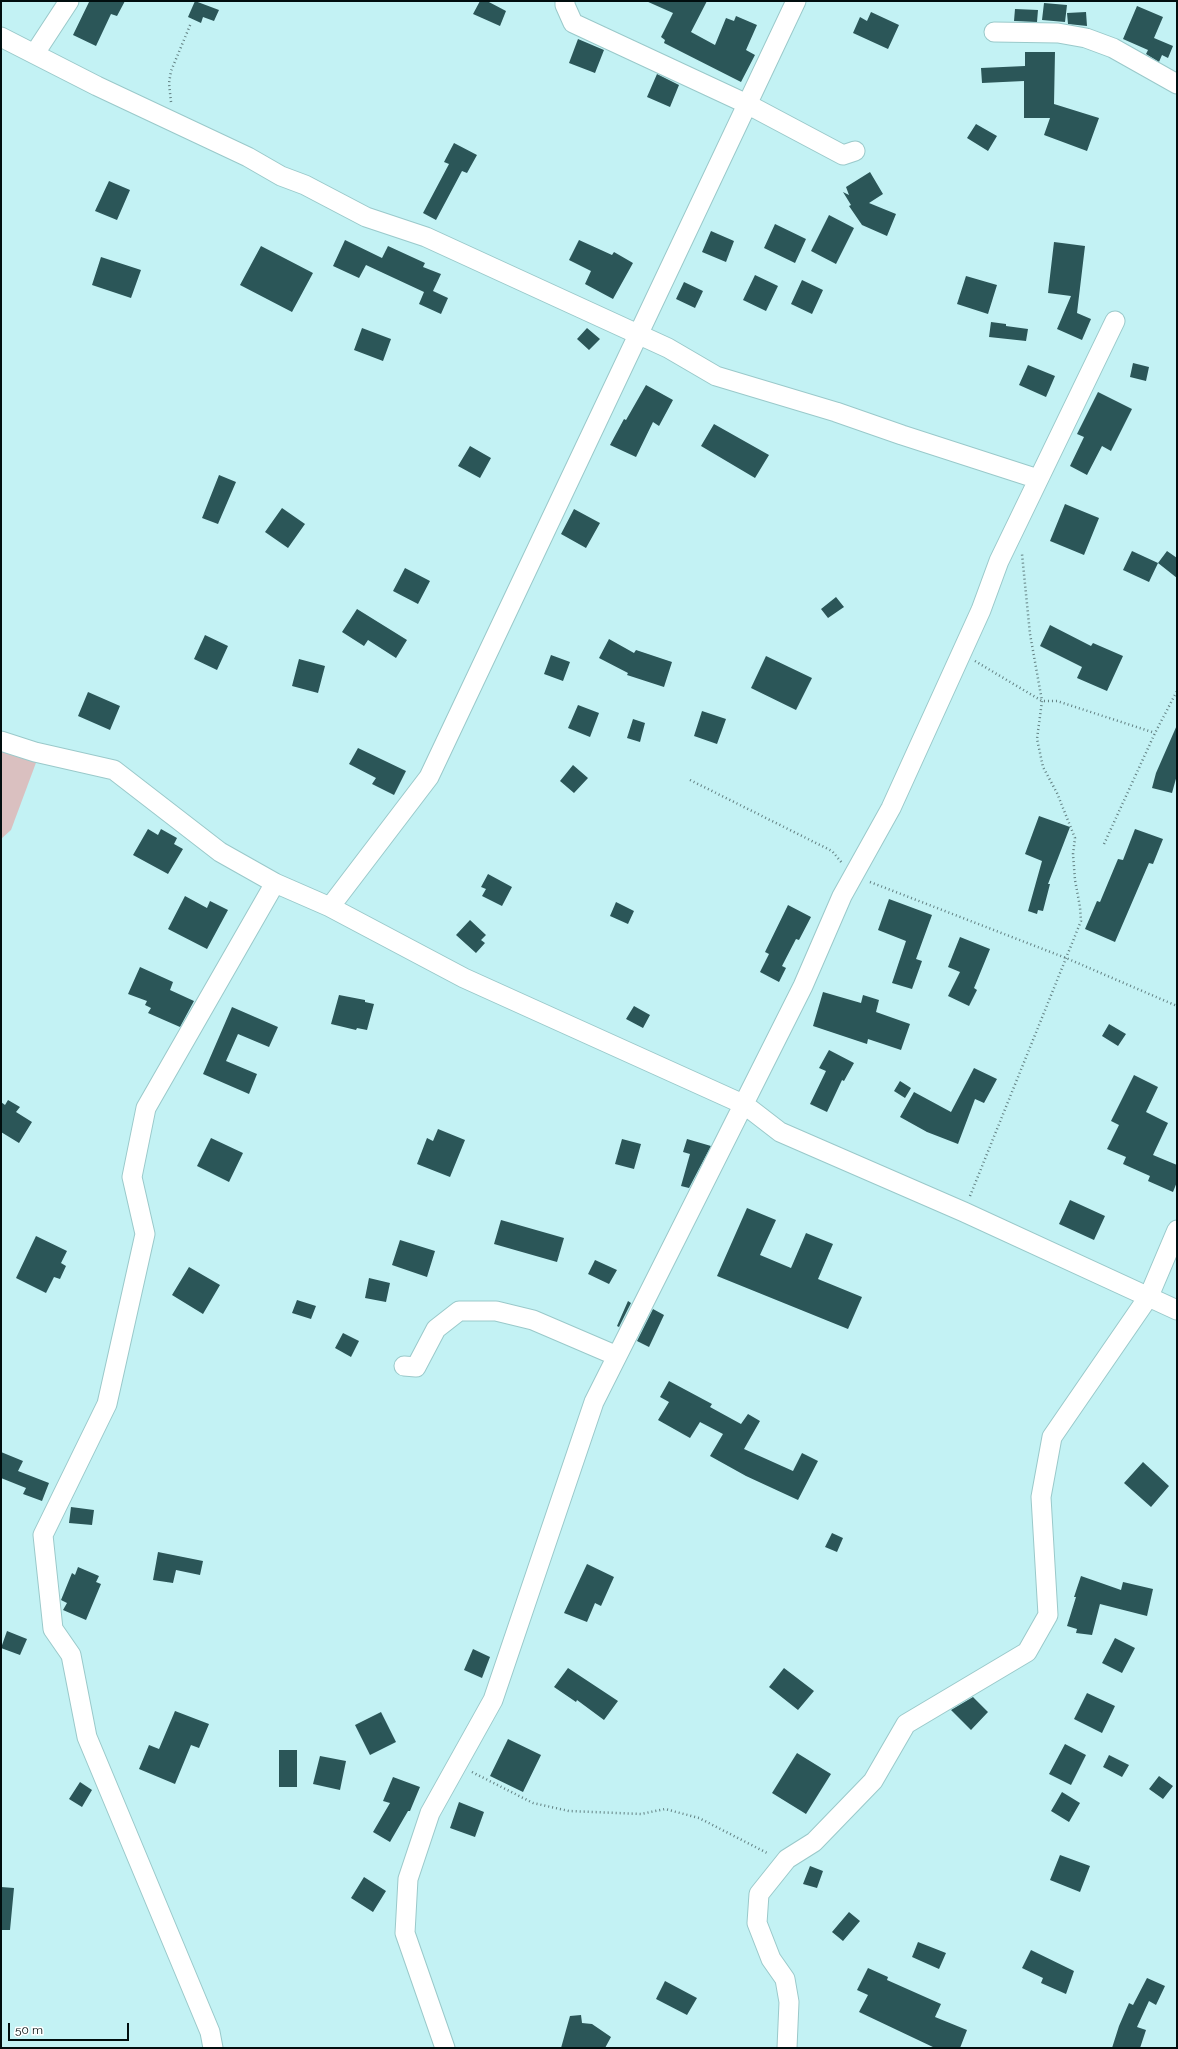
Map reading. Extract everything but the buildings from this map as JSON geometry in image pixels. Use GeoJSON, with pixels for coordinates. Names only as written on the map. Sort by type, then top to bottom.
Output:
{"type":"FeatureCollection","features":[{"type":"Feature","properties":{"kind":"street"},"geometry":{"type":"LineString","coordinates":[[35,53],[69,1]]}},
{"type":"Feature","properties":{"kind":"street"},"geometry":{"type":"LineString","coordinates":[[566,1],[564,5],[573,23],[746,104],[843,155],[855,151]]}},
{"type":"Feature","properties":{"kind":"street"},"geometry":{"type":"LineString","coordinates":[[330,907],[429,777],[796,1]]}},
{"type":"Feature","properties":{"kind":"street"},"geometry":{"type":"LineString","coordinates":[[994,32],[1058,33],[1086,38],[1113,48],[1177,84]]}},
{"type":"Feature","properties":{"kind":"street"},"geometry":{"type":"LineString","coordinates":[[1,37],[35,53],[97,86],[248,157],[281,176],[305,185],[366,217],[426,237],[668,348],[716,376],[836,412],[1038,479]]}},
{"type":"Feature","properties":{"kind":"street"},"geometry":{"type":"LineString","coordinates":[[445,2048],[406,1934],[408,1879],[430,1813],[457,1762],[493,1700],[594,1402],[745,1105],[803,986],[842,896],[891,808],[962,654],[981,610],[999,561],[1115,321]]}},
{"type":"Feature","properties":{"kind":"street"},"geometry":{"type":"LineString","coordinates":[[1,741],[35,752],[114,770],[220,852],[275,883],[330,907],[464,978],[745,1105],[780,1132],[964,1212],[1177,1310]]}},
{"type":"Feature","properties":{"kind":"street"},"geometry":{"type":"LineString","coordinates":[[213,2048],[210,2032],[87,1737],[71,1655],[53,1630],[43,1535],[107,1404],[145,1234],[132,1177],[146,1108],[275,883]]}},
{"type":"Feature","properties":{"kind":"street"},"geometry":{"type":"LineString","coordinates":[[787,2048],[789,2002],[785,1979],[771,1959],[757,1923],[758,1894],[786,1859],[814,1842],[873,1781],[906,1724],[1027,1652],[1048,1614],[1041,1497],[1052,1437],[1149,1296],[1177,1230]]}},
{"type":"Feature","properties":{"kind":"street"},"geometry":{"type":"LineString","coordinates":[[404,1366],[416,1367],[436,1329],[459,1311],[496,1311],[533,1320],[617,1356]]}},
{"type":"Feature","properties":{"kind":"path"},"geometry":{"type":"LineString","coordinates":[[172,121],[173,113],[168,83],[171,71],[192,23]]}},
{"type":"Feature","properties":{"kind":"path"},"geometry":{"type":"LineString","coordinates":[[964,1212],[1081,921],[1073,854],[1075,838],[1057,793],[1043,767],[1037,739],[1042,700],[1030,634],[1022,549]]}},
{"type":"Feature","properties":{"kind":"path"},"geometry":{"type":"LineString","coordinates":[[962,654],[1042,700],[1057,700],[1154,733]]}},
{"type":"Feature","properties":{"kind":"path"},"geometry":{"type":"LineString","coordinates":[[1104,844],[1154,733],[1177,692]]}},
{"type":"Feature","properties":{"kind":"path"},"geometry":{"type":"LineString","coordinates":[[690,780],[832,851],[853,876],[1066,958],[1177,1006]]}},
{"type":"Feature","properties":{"kind":"path"},"geometry":{"type":"LineString","coordinates":[[457,1762],[483,1779],[533,1802],[568,1810],[641,1814],[665,1810],[699,1818],[763,1852],[786,1859]]}},
{"type":"Feature","properties":{"kind":"shaded area"},"geometry":{"type":"Polygon","coordinates":[[[1,747],[37,760],[11,830],[1,839],[1,747]]]}}]}
